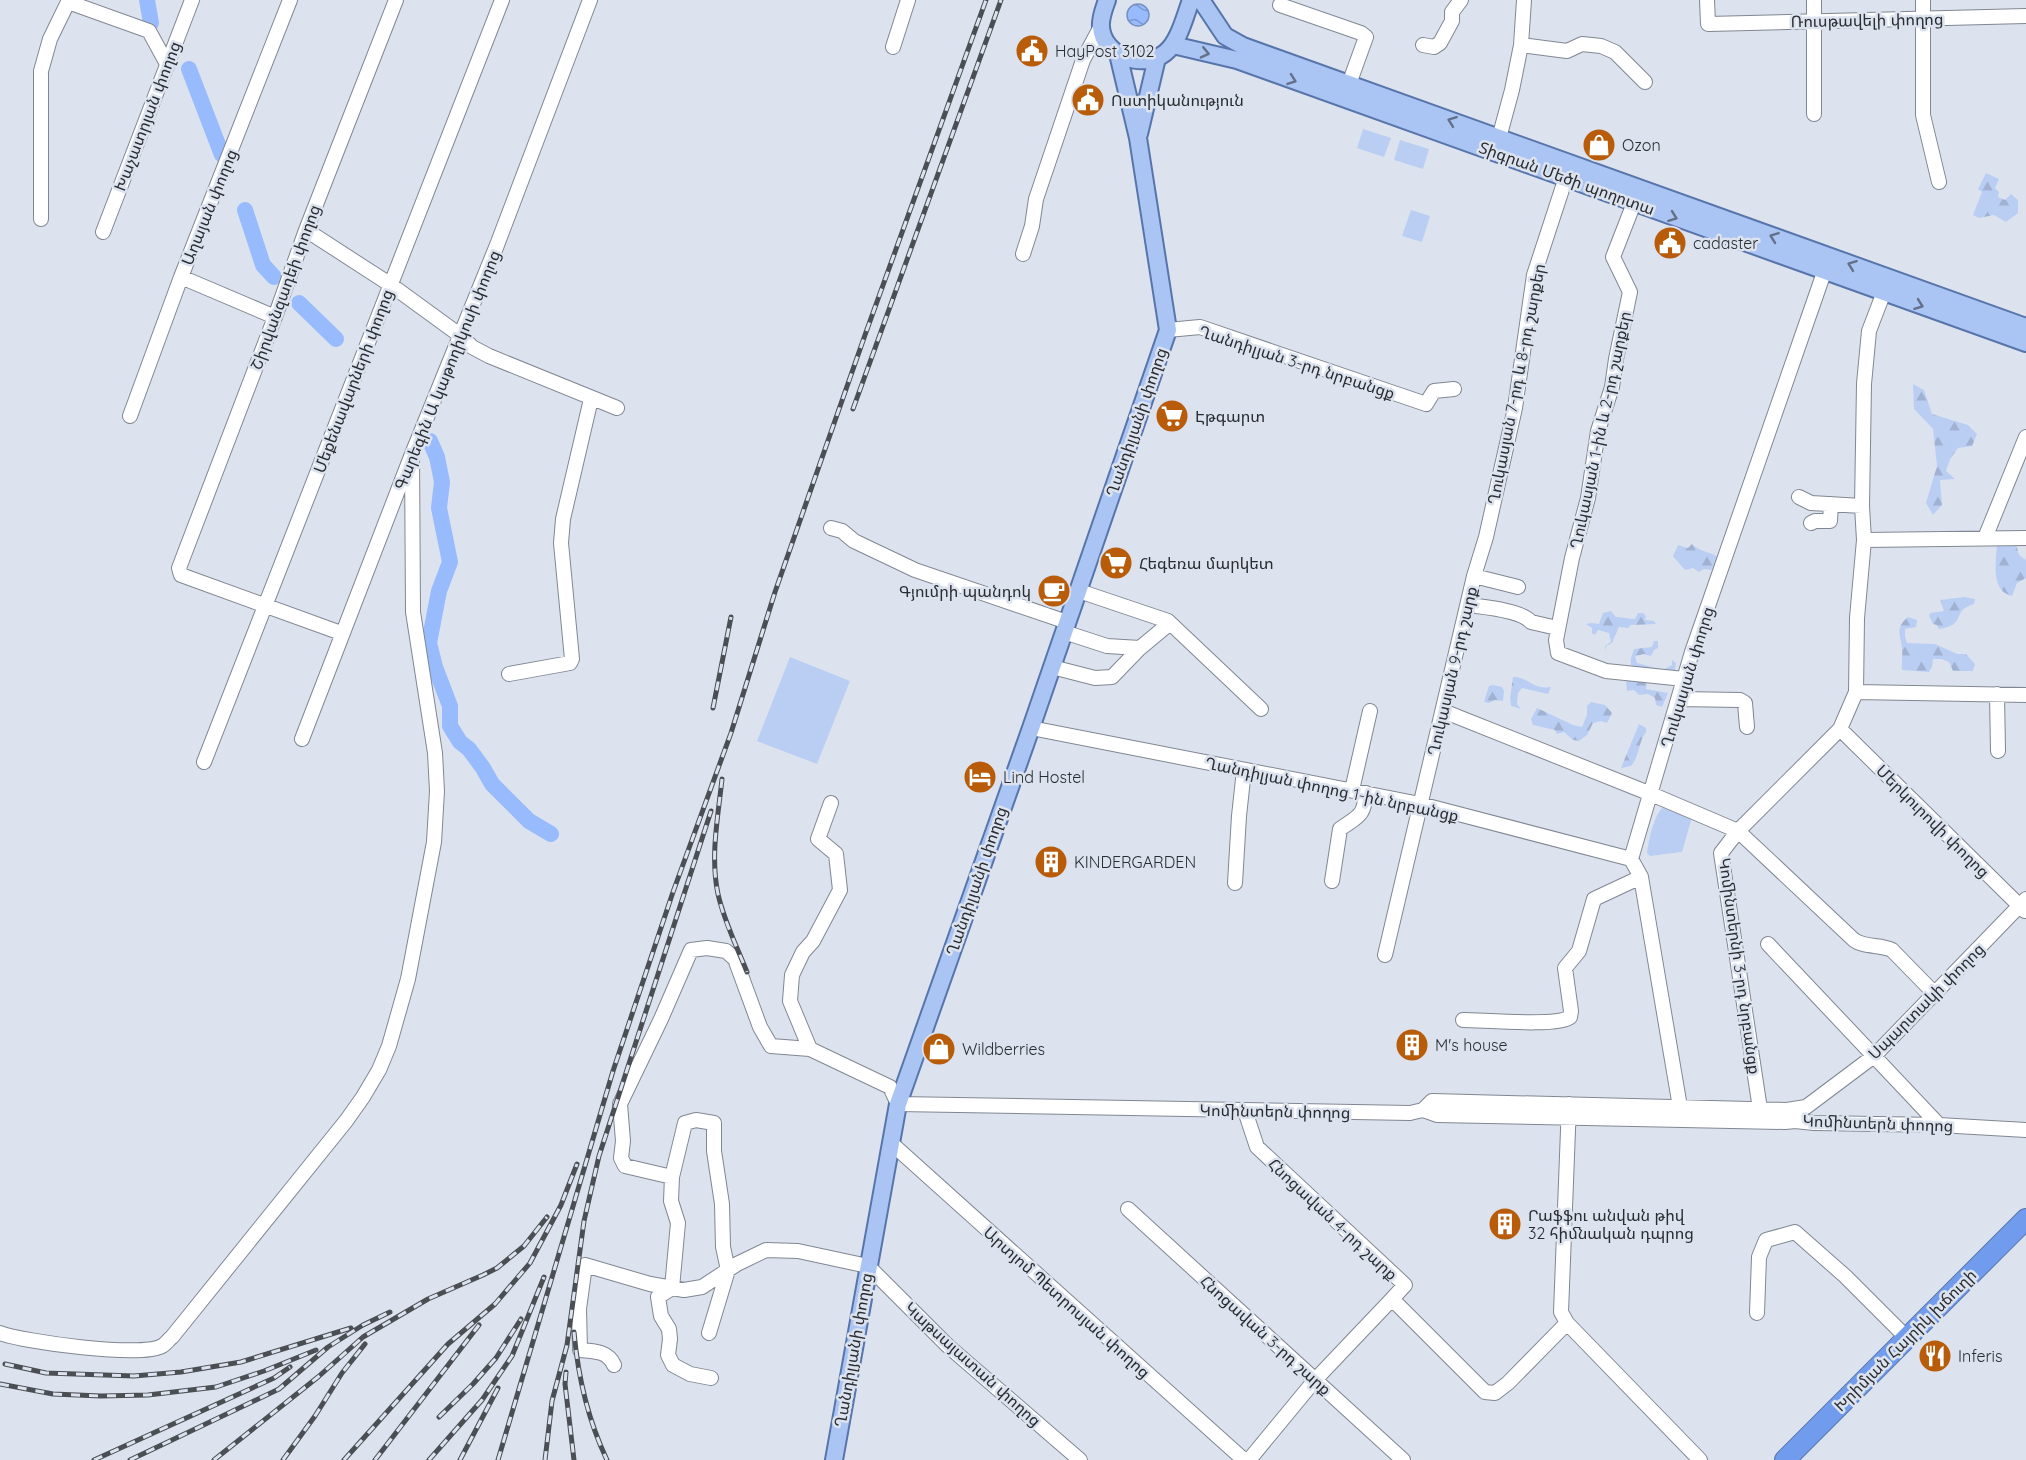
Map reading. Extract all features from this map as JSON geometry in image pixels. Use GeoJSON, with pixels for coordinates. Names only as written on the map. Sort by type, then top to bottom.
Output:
{"type":"FeatureCollection","features":[{"type":"Feature","properties":{"kind":"highway","name":"Խրիմյան Հայրիկ խճուղի"},"geometry":{"type":"LineString","coordinates":[[1785,1460],[2026,1219]]}},
{"type":"Feature","properties":{"kind":"main road"},"geometry":{"type":"LineString","coordinates":[[1107,0],[1100,28],[1108,45],[1118,54],[1140,61],[1157,58],[1173,45],[1191,0]]}},
{"type":"Feature","properties":{"kind":"main road","name":"Տիգրան Մեծի պողոտա"},"geometry":{"type":"LineString","coordinates":[[1201,0],[1230,41],[1499,138],[1634,203],[1827,264]]}},
{"type":"Feature","properties":{"kind":"main road","name":"Տիգրան Մեծի պողոտա"},"geometry":{"type":"LineString","coordinates":[[1173,45],[1237,60],[1568,171],[1887,285],[2026,327]]}},
{"type":"Feature","properties":{"kind":"main road","name":"Ղանդիլյանի փողոց"},"geometry":{"type":"LineString","coordinates":[[834,1460],[898,1104],[1168,330],[1138,138],[1118,54]]}},
{"type":"Feature","properties":{"kind":"main road","name":"Ղանդիլյանի փողոց"},"geometry":{"type":"LineString","coordinates":[[1138,138],[1157,58]]}},
{"type":"Feature","properties":{"kind":"main road","name":"Տիգրան Մեծի պողոտա"},"geometry":{"type":"LineString","coordinates":[[1887,285],[2026,343]]}},
{"type":"Feature","properties":{"kind":"street","name":"Խաչատրյան փողոց"},"geometry":{"type":"LineString","coordinates":[[103,232],[192,0]]}},
{"type":"Feature","properties":{"kind":"street","name":"Աղայան փողոց"},"geometry":{"type":"LineString","coordinates":[[130,416],[181,277],[290,0]]}},
{"type":"Feature","properties":{"kind":"street","name":"Շիրվանզադեի փողոց"},"geometry":{"type":"LineString","coordinates":[[266,605],[181,575],[179,568],[306,230],[396,0]]}},
{"type":"Feature","properties":{"kind":"street","name":"Մեքենավարների փողոց"},"geometry":{"type":"LineString","coordinates":[[204,762],[502,0]]}},
{"type":"Feature","properties":{"kind":"street","name":"Գարեգին Ա կաթողիկոսի փողոց"},"geometry":{"type":"LineString","coordinates":[[302,739],[412,453],[498,245],[590,0]]}},
{"type":"Feature","properties":{"kind":"street"},"geometry":{"type":"LineString","coordinates":[[893,48],[908,0]]}},
{"type":"Feature","properties":{"kind":"street"},"geometry":{"type":"LineString","coordinates":[[1423,45],[1434,47],[1440,43],[1452,21],[1452,12],[1461,0]]}},
{"type":"Feature","properties":{"kind":"street"},"geometry":{"type":"LineString","coordinates":[[1499,138],[1521,45],[1524,0]]}},
{"type":"Feature","properties":{"kind":"street","name":"Ռուսթավելի փողոց"},"geometry":{"type":"LineString","coordinates":[[1707,0],[1708,24],[2026,16]]}},
{"type":"Feature","properties":{"kind":"street"},"geometry":{"type":"LineString","coordinates":[[1814,114],[1815,0]]}},
{"type":"Feature","properties":{"kind":"street"},"geometry":{"type":"LineString","coordinates":[[1923,0],[1923,115],[1939,182]]}},
{"type":"Feature","properties":{"kind":"street"},"geometry":{"type":"LineString","coordinates":[[41,219],[41,70],[50,39],[69,1],[149,31],[167,64]]}},
{"type":"Feature","properties":{"kind":"street"},"geometry":{"type":"LineString","coordinates":[[1280,5],[1366,36],[1349,84]]}},
{"type":"Feature","properties":{"kind":"street"},"geometry":{"type":"LineString","coordinates":[[1023,254],[1032,226],[1036,199],[1083,60],[1100,28]]}},
{"type":"Feature","properties":{"kind":"street"},"geometry":{"type":"LineString","coordinates":[[1521,45],[1567,51],[1582,44],[1601,46],[1615,52],[1645,82]]}},
{"type":"Feature","properties":{"kind":"street","name":"Ղուկասյան 7-րդ և 8-րդ շարքեր"},"geometry":{"type":"LineString","coordinates":[[1486,537],[1515,408],[1534,275],[1568,171]]}},
{"type":"Feature","properties":{"kind":"street","name":"Ղուկասյան 1-ին և 2-րդ շարքեր"},"geometry":{"type":"LineString","coordinates":[[1634,203],[1613,257],[1630,292],[1612,387],[1598,431],[1588,498],[1572,558],[1556,640],[1558,653],[1606,671],[1684,680]]}},
{"type":"Feature","properties":{"kind":"street"},"geometry":{"type":"LineString","coordinates":[[306,230],[391,285],[461,336],[472,347],[617,408]]}},
{"type":"Feature","properties":{"kind":"street","name":"Ղուկասյան փողոց"},"geometry":{"type":"LineString","coordinates":[[1631,859],[1702,624],[1827,264]]}},
{"type":"Feature","properties":{"kind":"street"},"geometry":{"type":"LineString","coordinates":[[181,277],[275,317]]}},
{"type":"Feature","properties":{"kind":"street"},"geometry":{"type":"LineString","coordinates":[[1887,285],[1869,331],[1864,384],[1862,506],[1864,540],[1857,618],[1856,692],[1927,699],[2026,694]]}},
{"type":"Feature","properties":{"kind":"street","name":"Ղանդիլյան 3-րդ նրբանցք"},"geometry":{"type":"LineString","coordinates":[[1168,330],[1200,327],[1426,404],[1434,391],[1454,389]]}},
{"type":"Feature","properties":{"kind":"street"},"geometry":{"type":"LineString","coordinates":[[509,674],[571,661],[561,543],[563,519],[591,399]]}},
{"type":"Feature","properties":{"kind":"street"},"geometry":{"type":"LineString","coordinates":[[1986,538],[2026,437]]}},
{"type":"Feature","properties":{"kind":"street"},"geometry":{"type":"LineString","coordinates":[[0,1333],[58,1344],[106,1349],[139,1351],[162,1347],[346,1121],[379,1070],[389,1046],[408,979],[434,842],[437,791],[435,753],[413,612],[412,453]]}},
{"type":"Feature","properties":{"kind":"street"},"geometry":{"type":"LineString","coordinates":[[1799,497],[1811,503],[1862,506]]}},
{"type":"Feature","properties":{"kind":"street"},"geometry":{"type":"LineString","coordinates":[[1814,522],[1830,521],[1825,504]]}},
{"type":"Feature","properties":{"kind":"street"},"geometry":{"type":"LineString","coordinates":[[831,528],[842,531],[854,541],[915,570],[1066,627],[1107,646],[1140,648]]}},
{"type":"Feature","properties":{"kind":"street","name":"Ղուկասյան 9-րդ շարք"},"geometry":{"type":"LineString","coordinates":[[1385,956],[1474,576],[1486,537]]}},
{"type":"Feature","properties":{"kind":"street"},"geometry":{"type":"LineString","coordinates":[[1864,540],[2026,538]]}},
{"type":"Feature","properties":{"kind":"street"},"geometry":{"type":"LineString","coordinates":[[1474,576],[1518,587]]}},
{"type":"Feature","properties":{"kind":"street"},"geometry":{"type":"LineString","coordinates":[[1078,591],[1170,623],[1261,709]]}},
{"type":"Feature","properties":{"kind":"street"},"geometry":{"type":"LineString","coordinates":[[266,605],[342,633]]}},
{"type":"Feature","properties":{"kind":"street"},"geometry":{"type":"LineString","coordinates":[[1468,605],[1516,614],[1528,618],[1531,622],[1557,628]]}},
{"type":"Feature","properties":{"kind":"street"},"geometry":{"type":"LineString","coordinates":[[1052,667],[1095,678],[1112,677],[1140,648],[1170,623]]}},
{"type":"Feature","properties":{"kind":"street","name":"Կոմինտերնի 3-րդ նրբանցք"},"geometry":{"type":"LineString","coordinates":[[1760,1109],[1721,853],[1738,831],[1840,729],[1856,692]]}},
{"type":"Feature","properties":{"kind":"street"},"geometry":{"type":"LineString","coordinates":[[1997,694],[1998,751]]}},
{"type":"Feature","properties":{"kind":"street"},"geometry":{"type":"LineString","coordinates":[[1679,699],[1740,700],[1745,703],[1747,727]]}},
{"type":"Feature","properties":{"kind":"street"},"geometry":{"type":"LineString","coordinates":[[1352,790],[1370,711]]}},
{"type":"Feature","properties":{"kind":"street"},"geometry":{"type":"LineString","coordinates":[[1443,711],[1738,831],[1854,940],[1860,944],[1887,947],[1892,950],[1934,993]]}},
{"type":"Feature","properties":{"kind":"street","name":"Ղանդիլյան փողոց 1-ին նրբանցք"},"geometry":{"type":"LineString","coordinates":[[1031,728],[1420,804],[1631,859]]}},
{"type":"Feature","properties":{"kind":"street","name":"Մերկուրովի փողոց"},"geometry":{"type":"LineString","coordinates":[[1840,729],[2024,906]]}},
{"type":"Feature","properties":{"kind":"street"},"geometry":{"type":"LineString","coordinates":[[1235,883],[1244,770]]}},
{"type":"Feature","properties":{"kind":"street"},"geometry":{"type":"LineString","coordinates":[[1332,881],[1340,829],[1361,816],[1365,807],[1366,793]]}},
{"type":"Feature","properties":{"kind":"street"},"geometry":{"type":"LineString","coordinates":[[810,1049],[790,1001],[792,975],[840,890],[836,854],[818,839],[831,803]]}},
{"type":"Feature","properties":{"kind":"street"},"geometry":{"type":"LineString","coordinates":[[1631,859],[1641,877],[1680,1107]]}},
{"type":"Feature","properties":{"kind":"street"},"geometry":{"type":"LineString","coordinates":[[1463,1020],[1542,1022],[1566,1020],[1570,1017],[1565,968],[1579,951],[1594,899],[1641,877]]}},
{"type":"Feature","properties":{"kind":"street","name":"Սպարտակի փողոց"},"geometry":{"type":"LineString","coordinates":[[1791,1115],[1806,1107],[1874,1056],[1934,993],[2024,906]]}},
{"type":"Feature","properties":{"kind":"street"},"geometry":{"type":"LineString","coordinates":[[1768,944],[1939,1125]]}},
{"type":"Feature","properties":{"kind":"street"},"geometry":{"type":"LineString","coordinates":[[672,1177],[625,1166],[621,1158],[623,1141],[620,1104],[691,950],[707,948],[726,951],[735,959],[760,1027],[771,1046],[810,1049],[890,1087],[898,1104]]}},
{"type":"Feature","properties":{"kind":"street","name":"Կոմինտերն փողոց"},"geometry":{"type":"LineString","coordinates":[[898,1104],[1410,1113],[1423,1110],[1437,1115],[1680,1107],[1760,1109],[1791,1115],[2026,1130]]}},
{"type":"Feature","properties":{"kind":"street"},"geometry":{"type":"LineString","coordinates":[[1700,1460],[1567,1323],[1561,1312],[1568,1110],[1785,1122],[1791,1115]]}},
{"type":"Feature","properties":{"kind":"street","name":"Հնոցավան 4-րդ շարք"},"geometry":{"type":"LineString","coordinates":[[1245,1111],[1257,1147],[1405,1286],[1392,1299],[1485,1392],[1495,1394],[1567,1323]]}},
{"type":"Feature","properties":{"kind":"street"},"geometry":{"type":"LineString","coordinates":[[672,1288],[678,1222],[671,1201],[672,1177],[685,1124],[696,1120],[714,1123],[714,1150],[722,1203],[723,1247],[728,1270],[709,1333]]}},
{"type":"Feature","properties":{"kind":"street","name":"Արտյոմ Պետրոսյան փողոց"},"geometry":{"type":"LineString","coordinates":[[891,1143],[1246,1460]]}},
{"type":"Feature","properties":{"kind":"street","name":"Հնոցավան 3-րդ շարք"},"geometry":{"type":"LineString","coordinates":[[1128,1209],[1403,1460]]}},
{"type":"Feature","properties":{"kind":"street"},"geometry":{"type":"LineString","coordinates":[[1757,1313],[1759,1257],[1766,1240],[1795,1232],[1845,1276],[1907,1338]]}},
{"type":"Feature","properties":{"kind":"street"},"geometry":{"type":"LineString","coordinates":[[614,1365],[612,1359],[603,1353],[580,1350],[579,1309],[585,1265],[650,1284],[684,1290],[702,1287],[766,1250],[798,1251],[868,1266]]}},
{"type":"Feature","properties":{"kind":"street","name":"Կաթսայատան փողոց"},"geometry":{"type":"LineString","coordinates":[[868,1266],[948,1346],[1080,1460]]}},
{"type":"Feature","properties":{"kind":"street"},"geometry":{"type":"LineString","coordinates":[[672,1288],[658,1297],[662,1316],[669,1329],[668,1354],[673,1365],[690,1374],[711,1378]]}},
{"type":"Feature","properties":{"kind":"street"},"geometry":{"type":"LineString","coordinates":[[1246,1460],[1315,1380],[1392,1299]]}},
{"type":"Feature","properties":{"kind":"green space"},"geometry":{"type":"Polygon","coordinates":[[[1363,129],[1391,138],[1384,157],[1357,148],[1363,129]]]}},
{"type":"Feature","properties":{"kind":"green space"},"geometry":{"type":"Polygon","coordinates":[[[1400,140],[1429,149],[1423,169],[1394,160],[1400,140]]]}},
{"type":"Feature","properties":{"kind":"green space"},"geometry":{"type":"Polygon","coordinates":[[[1986,173],[1999,179],[1995,188],[1999,192],[1998,197],[2005,200],[2011,194],[2018,200],[2018,213],[2006,222],[1994,215],[1979,218],[1973,215],[1982,192],[1978,189],[1986,173]]]}},
{"type":"Feature","properties":{"kind":"green space"},"geometry":{"type":"Polygon","coordinates":[[[1411,210],[1430,216],[1422,242],[1402,236],[1411,210]]]}},
{"type":"Feature","properties":{"kind":"green space"},"geometry":{"type":"Polygon","coordinates":[[[1913,384],[1924,390],[1932,414],[1968,425],[1977,434],[1972,446],[1958,448],[1950,459],[1946,471],[1955,479],[1940,480],[1942,505],[1933,515],[1926,503],[1937,466],[1933,429],[1914,409],[1913,384]]]}},
{"type":"Feature","properties":{"kind":"green space"},"geometry":{"type":"Polygon","coordinates":[[[2009,542],[2016,544],[2019,555],[2026,560],[2026,578],[2017,583],[2012,596],[2000,588],[1996,575],[1997,545],[2009,542]]]}},
{"type":"Feature","properties":{"kind":"green space"},"geometry":{"type":"Polygon","coordinates":[[[1692,544],[1719,558],[1719,564],[1713,570],[1704,569],[1699,572],[1693,568],[1685,570],[1673,556],[1678,545],[1688,548],[1692,544]]]}},
{"type":"Feature","properties":{"kind":"green space"},"geometry":{"type":"Polygon","coordinates":[[[1965,597],[1975,599],[1974,604],[1962,610],[1953,624],[1939,629],[1933,624],[1930,613],[1944,611],[1940,600],[1965,597]]]}},
{"type":"Feature","properties":{"kind":"green space"},"geometry":{"type":"Polygon","coordinates":[[[1611,611],[1616,617],[1632,619],[1635,619],[1638,613],[1643,613],[1646,616],[1645,620],[1654,621],[1656,624],[1619,627],[1612,643],[1606,646],[1605,651],[1605,646],[1611,642],[1609,633],[1598,630],[1595,635],[1592,633],[1592,628],[1586,624],[1599,624],[1603,613],[1611,611]]]}},
{"type":"Feature","properties":{"kind":"green space"},"geometry":{"type":"Polygon","coordinates":[[[1908,617],[1917,620],[1916,627],[1905,629],[1907,643],[1935,644],[1957,654],[1966,654],[1975,664],[1973,671],[1953,671],[1949,662],[1941,659],[1933,659],[1929,672],[1902,670],[1900,628],[1908,617]]]}},
{"type":"Feature","properties":{"kind":"green space"},"geometry":{"type":"Polygon","coordinates":[[[1654,641],[1658,641],[1658,648],[1651,656],[1644,654],[1635,656],[1637,663],[1663,670],[1672,665],[1672,660],[1676,663],[1672,675],[1635,672],[1631,666],[1634,649],[1652,647],[1654,641]]]}},
{"type":"Feature","properties":{"kind":"green space"},"geometry":{"type":"Polygon","coordinates":[[[790,657],[850,681],[817,764],[757,741],[790,657]]]}},
{"type":"Feature","properties":{"kind":"green space"},"geometry":{"type":"Polygon","coordinates":[[[1513,677],[1539,687],[1551,687],[1548,694],[1522,688],[1518,693],[1517,704],[1521,709],[1511,706],[1513,677]]]}},
{"type":"Feature","properties":{"kind":"green space"},"geometry":{"type":"Polygon","coordinates":[[[1626,680],[1647,681],[1646,689],[1668,693],[1662,707],[1656,705],[1655,698],[1648,694],[1639,695],[1634,690],[1627,691],[1626,680]]]}},
{"type":"Feature","properties":{"kind":"green space"},"geometry":{"type":"Polygon","coordinates":[[[1489,686],[1502,687],[1503,701],[1484,702],[1489,686]]]}},
{"type":"Feature","properties":{"kind":"green space"},"geometry":{"type":"Polygon","coordinates":[[[1591,702],[1605,705],[1612,713],[1607,723],[1601,721],[1593,723],[1587,735],[1579,741],[1573,740],[1564,732],[1557,734],[1555,730],[1533,725],[1531,719],[1537,708],[1582,727],[1587,715],[1587,706],[1591,702]]]}},
{"type":"Feature","properties":{"kind":"green space"},"geometry":{"type":"Polygon","coordinates":[[[1639,724],[1646,728],[1646,732],[1636,758],[1631,766],[1621,768],[1639,724]]]}},
{"type":"Feature","properties":{"kind":"green space"},"geometry":{"type":"Polygon","coordinates":[[[1665,806],[1692,817],[1682,852],[1650,856],[1647,853],[1653,827],[1658,813],[1665,806]]]}},
{"type":"Feature","properties":{"kind":"water"},"geometry":{"type":"Polygon","coordinates":[[[1134,4],[1142,4],[1149,11],[1149,19],[1142,26],[1134,26],[1127,19],[1127,11],[1134,4]]]}},
{"type":"Feature","properties":{"kind":"waterway"},"geometry":{"type":"LineString","coordinates":[[147,0],[151,23]]}},
{"type":"Feature","properties":{"kind":"waterway"},"geometry":{"type":"LineString","coordinates":[[189,69],[222,155]]}},
{"type":"Feature","properties":{"kind":"waterway"},"geometry":{"type":"LineString","coordinates":[[245,210],[263,265],[274,277]]}},
{"type":"Feature","properties":{"kind":"waterway"},"geometry":{"type":"LineString","coordinates":[[299,303],[336,339]]}},
{"type":"Feature","properties":{"kind":"waterway"},"geometry":{"type":"LineString","coordinates":[[430,441],[437,457],[442,482],[439,508],[450,562],[439,591],[429,643],[435,667],[450,706],[450,726],[460,742],[469,749],[483,768],[492,784],[529,821],[551,834]]}},
{"type":"Feature","properties":{"kind":"railway"},"geometry":{"type":"LineString","coordinates":[[498,1460],[613,1071],[673,892],[731,733],[775,592],[986,0]]}},
{"type":"Feature","properties":{"kind":"railway"},"geometry":{"type":"LineString","coordinates":[[853,409],[1001,0]]}},
{"type":"Feature","properties":{"kind":"railway"},"geometry":{"type":"LineString","coordinates":[[713,708],[731,617]]}},
{"type":"Feature","properties":{"kind":"railway"},"geometry":{"type":"LineString","coordinates":[[722,779],[715,837],[716,880],[724,914],[747,972]]}},
{"type":"Feature","properties":{"kind":"railway"},"geometry":{"type":"LineString","coordinates":[[545,1460],[552,1401],[567,1345],[584,1221],[599,1156],[711,811]]}},
{"type":"Feature","properties":{"kind":"railway"},"geometry":{"type":"LineString","coordinates":[[344,1460],[448,1344],[495,1304],[530,1263],[561,1205],[577,1164]]}},
{"type":"Feature","properties":{"kind":"railway"},"geometry":{"type":"LineString","coordinates":[[214,1460],[318,1377],[363,1337],[428,1299],[497,1268],[524,1246],[547,1217]]}},
{"type":"Feature","properties":{"kind":"railway"},"geometry":{"type":"LineString","coordinates":[[429,1460],[482,1400],[512,1356],[544,1277]]}},
{"type":"Feature","properties":{"kind":"railway"},"geometry":{"type":"LineString","coordinates":[[130,1460],[279,1389],[328,1347],[363,1325],[390,1312]]}},
{"type":"Feature","properties":{"kind":"railway"},"geometry":{"type":"LineString","coordinates":[[439,1417],[496,1358],[521,1319]]}},
{"type":"Feature","properties":{"kind":"railway"},"geometry":{"type":"LineString","coordinates":[[375,1460],[479,1325]]}},
{"type":"Feature","properties":{"kind":"railway"},"geometry":{"type":"LineString","coordinates":[[5,1364],[46,1373],[134,1376],[181,1372],[241,1362],[351,1328]]}},
{"type":"Feature","properties":{"kind":"railway"},"geometry":{"type":"LineString","coordinates":[[574,1332],[585,1398],[594,1429],[607,1460]]}},
{"type":"Feature","properties":{"kind":"railway"},"geometry":{"type":"LineString","coordinates":[[283,1460],[342,1373],[365,1344]]}},
{"type":"Feature","properties":{"kind":"railway"},"geometry":{"type":"LineString","coordinates":[[0,1384],[53,1394],[148,1395],[216,1387],[316,1350]]}},
{"type":"Feature","properties":{"kind":"railway"},"geometry":{"type":"LineString","coordinates":[[94,1460],[274,1378],[290,1367]]}},
{"type":"Feature","properties":{"kind":"railway"},"geometry":{"type":"LineString","coordinates":[[566,1372],[565,1384],[574,1460]]}},
{"type":"Feature","properties":{"kind":"railway"},"geometry":{"type":"LineString","coordinates":[[460,1460],[498,1388]]}},
{"type":"Feature","properties":{"kind":"place","name":"HayPost 3102"},"geometry":{"type":"Point","coordinates":[1032,51]}},
{"type":"Feature","properties":{"kind":"place","name":"Ոստիկանություն"},"geometry":{"type":"Point","coordinates":[1088,100]}},
{"type":"Feature","properties":{"kind":"place","name":"Ozon"},"geometry":{"type":"Point","coordinates":[1599,145]}},
{"type":"Feature","properties":{"kind":"place","name":"cadaster"},"geometry":{"type":"Point","coordinates":[1670,243]}},
{"type":"Feature","properties":{"kind":"place","name":"Էթգարտ"},"geometry":{"type":"Point","coordinates":[1172,416]}},
{"type":"Feature","properties":{"kind":"place","name":"Հեգեռա մարկետ"},"geometry":{"type":"Point","coordinates":[1116,563]}},
{"type":"Feature","properties":{"kind":"place","name":"Գյումրի պանդոկ"},"geometry":{"type":"Point","coordinates":[1054,591]}},
{"type":"Feature","properties":{"kind":"place","name":"Lind Hostel"},"geometry":{"type":"Point","coordinates":[980,777]}},
{"type":"Feature","properties":{"kind":"place","name":"KINDERGARDEN"},"geometry":{"type":"Point","coordinates":[1051,862]}},
{"type":"Feature","properties":{"kind":"place","name":"M's house"},"geometry":{"type":"Point","coordinates":[1412,1045]}},
{"type":"Feature","properties":{"kind":"place","name":"Wildberries"},"geometry":{"type":"Point","coordinates":[939,1049]}},
{"type":"Feature","properties":{"kind":"place","name":"Րաֆֆու անվան թիվ 32 հիմնական դպրոց"},"geometry":{"type":"Point","coordinates":[1505,1224]}},
{"type":"Feature","properties":{"kind":"place","name":"Inferis"},"geometry":{"type":"Point","coordinates":[1935,1356]}}]}
